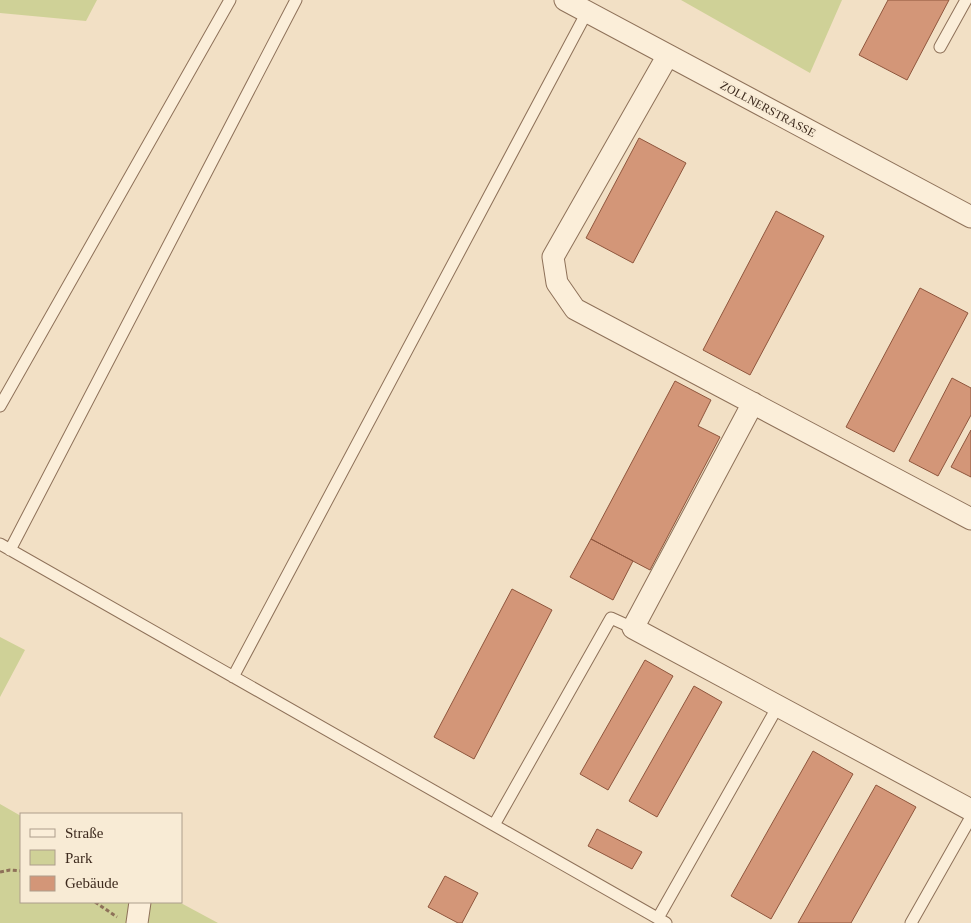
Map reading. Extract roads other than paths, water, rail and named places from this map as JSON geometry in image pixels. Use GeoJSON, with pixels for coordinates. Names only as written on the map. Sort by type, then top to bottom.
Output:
{"type":"FeatureCollection","features":[{"type":"Feature","properties":{"kind":"street","name":"ZOLLNERSTRASSE"},"geometry":{"type":"LineString","coordinates":[[564,0],[971,217]]}},
{"type":"Feature","properties":{"kind":"street"},"geometry":{"type":"LineString","coordinates":[[668,55],[553,258],[557,283],[575,309],[971,519]]}},
{"type":"Feature","properties":{"kind":"street"},"geometry":{"type":"LineString","coordinates":[[753,403],[633,628],[971,810]]}},
{"type":"Feature","properties":{"kind":"street"},"geometry":{"type":"LineString","coordinates":[[127,920],[139,903]]}},
{"type":"Feature","properties":{"kind":"lane"},"geometry":{"type":"LineString","coordinates":[[0,406],[230,0]]}},
{"type":"Feature","properties":{"kind":"lane"},"geometry":{"type":"LineString","coordinates":[[296,0],[5,547],[662,920],[778,706]]}},
{"type":"Feature","properties":{"kind":"lane"},"geometry":{"type":"LineString","coordinates":[[940,47],[966,0]]}},
{"type":"Feature","properties":{"kind":"lane"},"geometry":{"type":"LineString","coordinates":[[233,677],[587,12]]}},
{"type":"Feature","properties":{"kind":"lane"},"geometry":{"type":"LineString","coordinates":[[494,825],[610,618],[633,628]]}},
{"type":"Feature","properties":{"kind":"lane"},"geometry":{"type":"LineString","coordinates":[[911,923],[971,817]]}}]}
